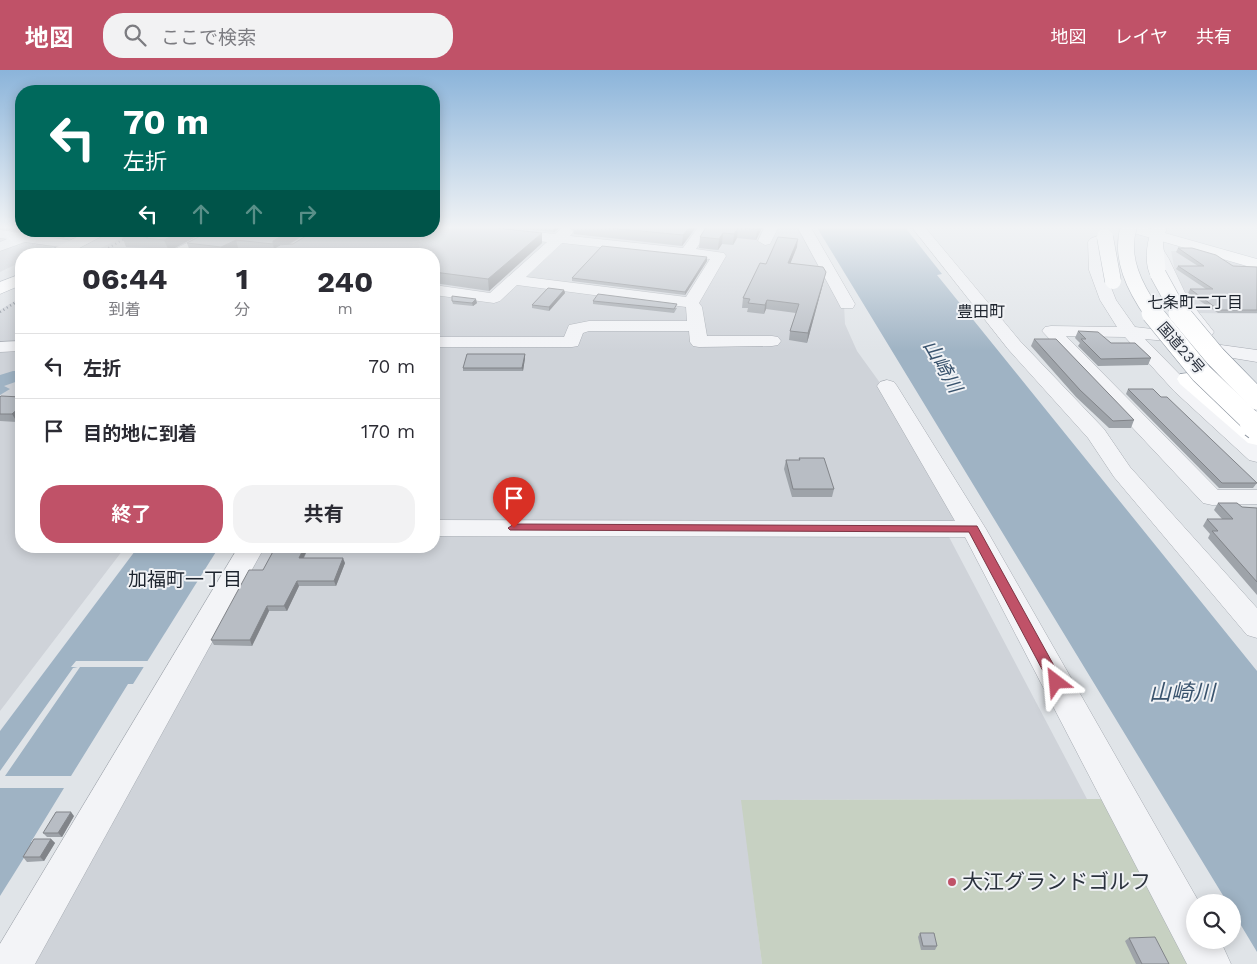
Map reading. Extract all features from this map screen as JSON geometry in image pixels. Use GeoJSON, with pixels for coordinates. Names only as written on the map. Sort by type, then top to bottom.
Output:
{"type":"FeatureCollection","features":[{"type":"Feature","properties":{"kind":"main road"},"geometry":{"type":"LineString","coordinates":[[1109,268],[1114,284],[1139,324],[1188,379],[1257,438]]}},
{"type":"Feature","properties":{"kind":"main road","name":"国道23号"},"geometry":{"type":"LineString","coordinates":[[1128,268],[1140,295],[1161,327],[1205,375],[1257,427]]}},
{"type":"Feature","properties":{"kind":"main road","name":"国道23号"},"geometry":{"type":"LineString","coordinates":[[1143,268],[1145,278],[1153,293],[1175,327],[1225,380],[1257,409]]}},
{"type":"Feature","properties":{"kind":"main road"},"geometry":{"type":"LineString","coordinates":[[1157,268],[1172,304],[1185,322],[1207,348],[1257,399]]}},
{"type":"Feature","properties":{"kind":"main road"},"geometry":{"type":"LineString","coordinates":[[0,280],[15,273]]}},
{"type":"Feature","properties":{"kind":"main road"},"geometry":{"type":"LineString","coordinates":[[0,289],[15,282]]}},
{"type":"Feature","properties":{"kind":"street"},"geometry":{"type":"LineString","coordinates":[[440,291],[494,298],[527,268]]}},
{"type":"Feature","properties":{"kind":"street"},"geometry":{"type":"LineString","coordinates":[[691,303],[711,268]]}},
{"type":"Feature","properties":{"kind":"street"},"geometry":{"type":"LineString","coordinates":[[827,268],[847,304]]}},
{"type":"Feature","properties":{"kind":"street"},"geometry":{"type":"LineString","coordinates":[[951,268],[1014,345],[1096,434],[1122,472],[1257,627]]}},
{"type":"Feature","properties":{"kind":"street"},"geometry":{"type":"LineString","coordinates":[[1095,268],[1113,310],[1128,332],[1163,370],[1257,455]]}},
{"type":"Feature","properties":{"kind":"street"},"geometry":{"type":"LineString","coordinates":[[1166,268],[1179,296],[1217,346],[1257,385]]}},
{"type":"Feature","properties":{"kind":"street"},"geometry":{"type":"LineString","coordinates":[[514,280],[691,303]]}},
{"type":"Feature","properties":{"kind":"street"},"geometry":{"type":"LineString","coordinates":[[691,303],[694,307],[699,342],[772,341]]}},
{"type":"Feature","properties":{"kind":"street"},"geometry":{"type":"LineString","coordinates":[[440,342],[572,342],[575,329],[590,326],[697,326]]}},
{"type":"Feature","properties":{"kind":"street"},"geometry":{"type":"LineString","coordinates":[[1257,356],[1217,346],[1128,332],[1051,331],[1212,498],[1257,497]]}},
{"type":"Feature","properties":{"kind":"street"},"geometry":{"type":"LineString","coordinates":[[0,347],[15,346]]}},
{"type":"Feature","properties":{"kind":"street"},"geometry":{"type":"LineString","coordinates":[[887,386],[973,529],[1186,920]]}},
{"type":"Feature","properties":{"kind":"street"},"geometry":{"type":"LineString","coordinates":[[440,528],[973,529]]}},
{"type":"Feature","properties":{"kind":"street"},"geometry":{"type":"LineString","coordinates":[[12,964],[248,553]]}},
{"type":"Feature","properties":{"kind":"street"},"geometry":{"type":"LineString","coordinates":[[1202,949],[1210,964]]}},
{"type":"Feature","properties":{"kind":"shaded area"},"geometry":{"type":"Polygon","coordinates":[[[0,268],[9,268],[0,272],[0,268]]]}},
{"type":"Feature","properties":{"kind":"shaded area"},"geometry":{"type":"Polygon","coordinates":[[[440,268],[823,268],[844,305],[845,324],[857,351],[883,387],[955,518],[950,525],[440,522],[440,268]]]}},
{"type":"Feature","properties":{"kind":"shaded area"},"geometry":{"type":"Polygon","coordinates":[[[1174,268],[1257,268],[1257,314],[1199,313],[1184,290],[1174,268]]]}},
{"type":"Feature","properties":{"kind":"shaded area"},"geometry":{"type":"Polygon","coordinates":[[[15,301],[15,553],[121,553],[0,711],[0,310],[15,301]]]}},
{"type":"Feature","properties":{"kind":"shaded area"},"geometry":{"type":"Polygon","coordinates":[[[440,535],[949,537],[1087,799],[742,800],[762,964],[32,964],[259,553],[440,553],[440,535]]]}},
{"type":"Feature","properties":{"kind":"green space","name":"大江グランドゴルフ"},"geometry":{"type":"Polygon","coordinates":[[[1107,799],[1186,944],[1186,949],[1189,949],[1197,964],[762,964],[741,800],[1107,799]]]}},
{"type":"Feature","properties":{"kind":"water","name":"山崎川"},"geometry":{"type":"Polygon","coordinates":[[[841,268],[937,268],[942,274],[937,275],[1257,671],[1257,952],[1241,925],[1241,894],[1222,894],[841,268]]]}},
{"type":"Feature","properties":{"kind":"water"},"geometry":{"type":"Polygon","coordinates":[[[15,371],[15,382],[4,386],[10,389],[0,395],[0,375],[15,371]]]}},
{"type":"Feature","properties":{"kind":"water"},"geometry":{"type":"Polygon","coordinates":[[[134,553],[215,553],[0,896],[0,731],[134,553]]]}},
{"type":"Feature","properties":{"kind":"pier"},"geometry":{"type":"Polygon","coordinates":[[[76,661],[150,661],[147,667],[80,667],[5,776],[71,776],[128,684],[136,684],[37,841],[31,842],[64,788],[0,788],[0,771],[73,668],[78,667],[71,667],[76,661]]]}},
{"type":"Feature","properties":{"kind":"building"},"geometry":{"type":"Polygon","coordinates":[[[440,268],[501,268],[488,279],[440,273],[440,268]]]}},
{"type":"Feature","properties":{"kind":"building"},"geometry":{"type":"Polygon","coordinates":[[[582,268],[700,268],[685,292],[572,278],[582,268]]]}},
{"type":"Feature","properties":{"kind":"building"},"geometry":{"type":"Polygon","coordinates":[[[758,268],[823,268],[826,272],[808,333],[790,331],[799,304],[767,300],[765,305],[748,303],[750,299],[743,298],[758,268]]]}},
{"type":"Feature","properties":{"kind":"building"},"geometry":{"type":"Polygon","coordinates":[[[1181,268],[1257,268],[1257,310],[1219,310],[1190,289],[1213,289],[1181,268]]]}},
{"type":"Feature","properties":{"kind":"building"},"geometry":{"type":"Polygon","coordinates":[[[548,288],[564,290],[549,307],[532,305],[548,288]]]}},
{"type":"Feature","properties":{"kind":"building"},"geometry":{"type":"Polygon","coordinates":[[[598,294],[677,304],[674,309],[593,301],[598,294]]]}},
{"type":"Feature","properties":{"kind":"building"},"geometry":{"type":"Polygon","coordinates":[[[452,296],[476,299],[472,303],[452,301],[452,296]]]}},
{"type":"Feature","properties":{"kind":"building"},"geometry":{"type":"Polygon","coordinates":[[[1078,331],[1098,332],[1111,343],[1135,343],[1151,358],[1101,359],[1081,339],[1086,339],[1078,331]]]}},
{"type":"Feature","properties":{"kind":"building"},"geometry":{"type":"Polygon","coordinates":[[[1034,339],[1056,339],[1134,420],[1113,421],[1080,390],[1034,339]]]}},
{"type":"Feature","properties":{"kind":"building"},"geometry":{"type":"Polygon","coordinates":[[[467,354],[525,354],[522,368],[463,368],[467,354]]]}},
{"type":"Feature","properties":{"kind":"building"},"geometry":{"type":"Polygon","coordinates":[[[1128,389],[1153,389],[1161,397],[1167,397],[1257,483],[1222,483],[1128,389]]]}},
{"type":"Feature","properties":{"kind":"building"},"geometry":{"type":"Polygon","coordinates":[[[0,397],[15,397],[15,411],[12,414],[0,414],[0,397]]]}},
{"type":"Feature","properties":{"kind":"building"},"geometry":{"type":"Polygon","coordinates":[[[799,458],[824,458],[834,489],[793,489],[786,460],[800,460],[799,458]]]}},
{"type":"Feature","properties":{"kind":"building"},"geometry":{"type":"Polygon","coordinates":[[[1218,503],[1237,503],[1242,507],[1257,508],[1257,582],[1212,531],[1218,531],[1207,519],[1233,519],[1218,503]]]}},
{"type":"Feature","properties":{"kind":"building"},"geometry":{"type":"Polygon","coordinates":[[[272,553],[302,553],[299,558],[343,558],[334,581],[297,581],[284,606],[267,606],[250,640],[211,640],[249,570],[263,570],[272,553]]]}},
{"type":"Feature","properties":{"kind":"building"},"geometry":{"type":"Polygon","coordinates":[[[56,812],[71,812],[58,833],[43,833],[56,812]]]}},
{"type":"Feature","properties":{"kind":"building"},"geometry":{"type":"Polygon","coordinates":[[[34,839],[51,839],[40,857],[23,857],[34,839]]]}},
{"type":"Feature","properties":{"kind":"building"},"geometry":{"type":"Polygon","coordinates":[[[920,933],[934,933],[937,946],[923,946],[920,933]]]}},
{"type":"Feature","properties":{"kind":"building"},"geometry":{"type":"Polygon","coordinates":[[[1155,937],[1169,964],[1142,964],[1129,938],[1155,937]]]}},
{"type":"Feature","properties":{"kind":"railway"},"geometry":{"type":"LineString","coordinates":[[0,312],[15,303]]}},
{"type":"Feature","properties":{"kind":"place","name":"大江グランドゴルフ"},"geometry":{"type":"Point","coordinates":[952,882]}},
{"type":"Feature","properties":{"kind":"district","name":"七条町二丁目"},"geometry":{"type":"Point","coordinates":[1195,302]}},
{"type":"Feature","properties":{"kind":"district","name":"豊田町"},"geometry":{"type":"Point","coordinates":[981,311]}},
{"type":"Feature","properties":{"kind":"district","name":"加福町一丁目"},"geometry":{"type":"Point","coordinates":[185,579]}},
{"type":"Feature","properties":{"kind":"route"},"geometry":{"type":"LineString","coordinates":[[514,528],[973,529],[1056,682]]}}]}
